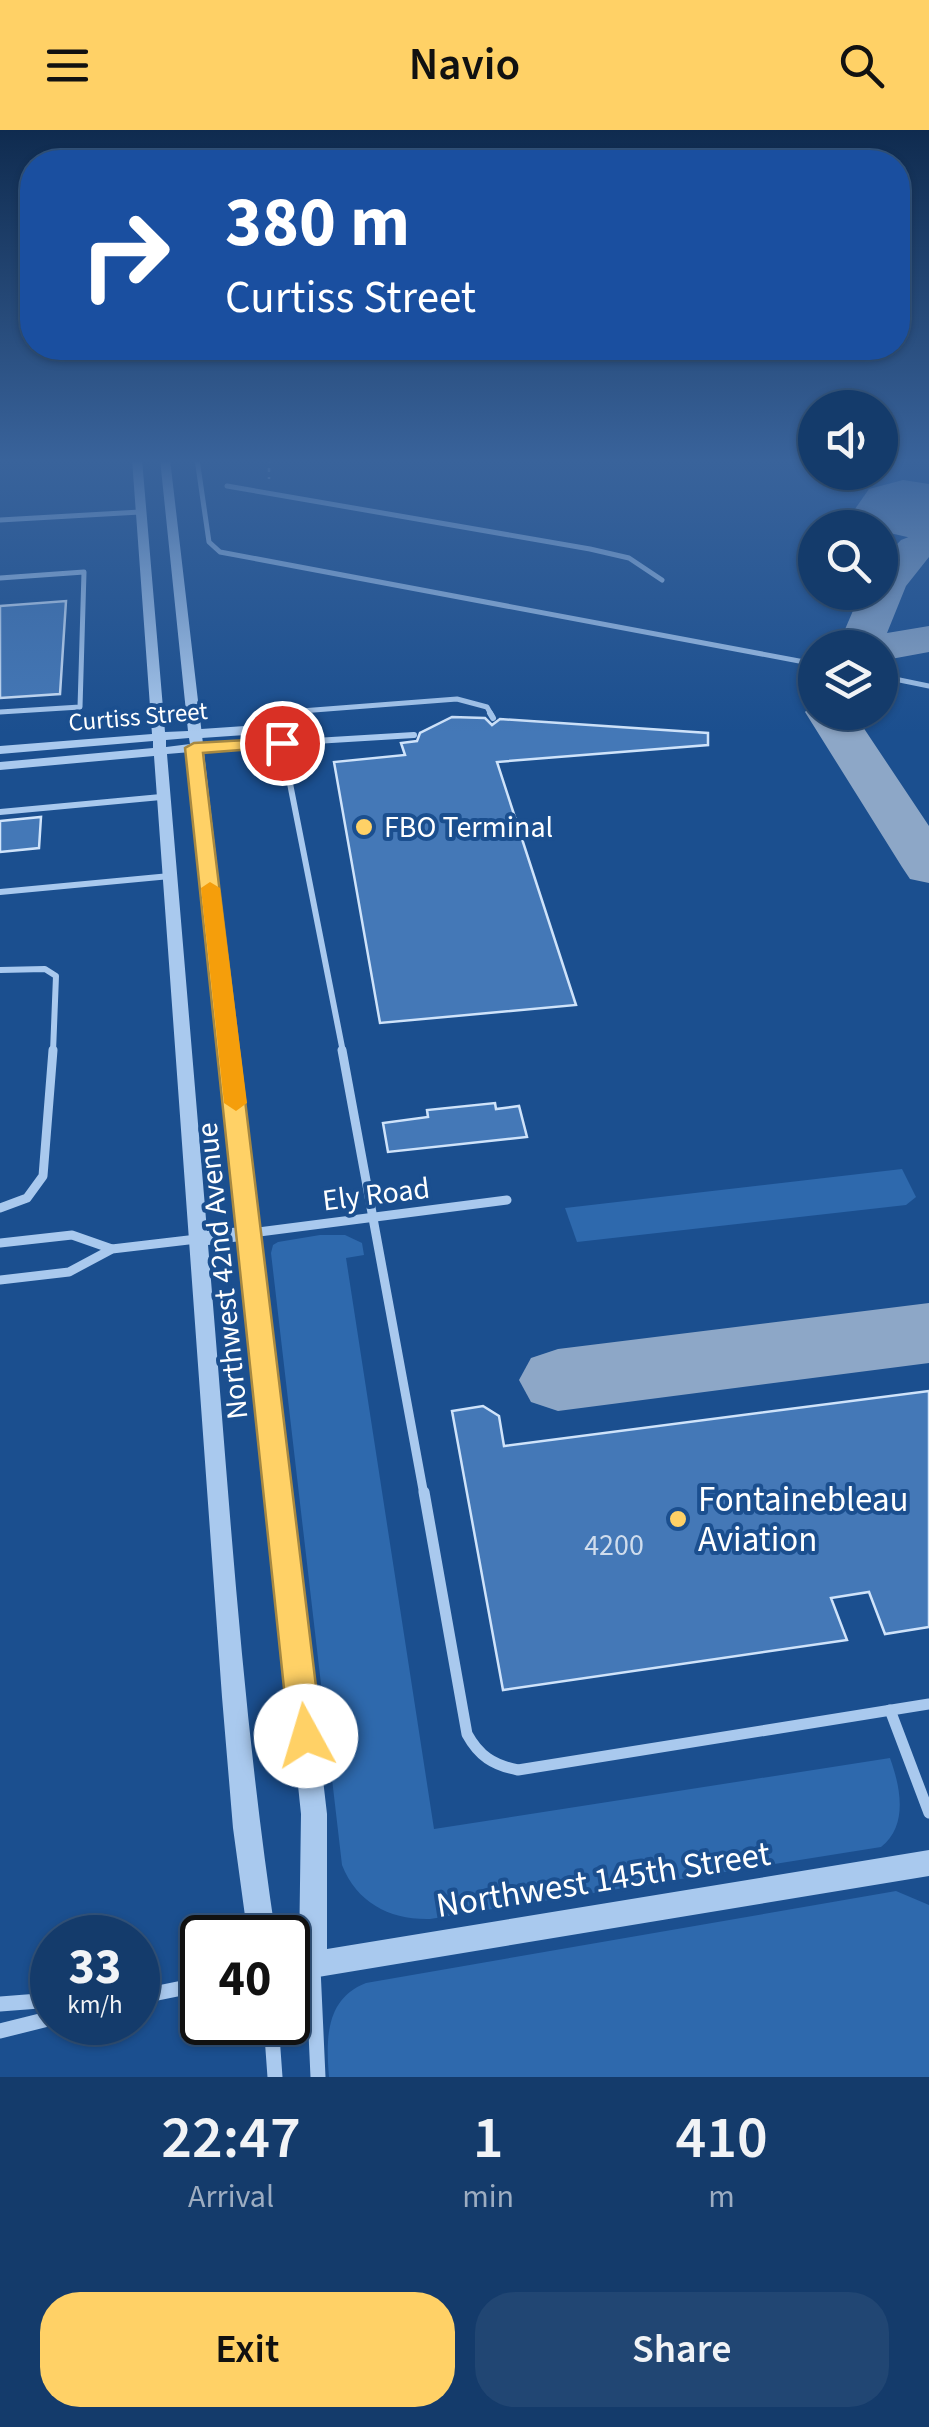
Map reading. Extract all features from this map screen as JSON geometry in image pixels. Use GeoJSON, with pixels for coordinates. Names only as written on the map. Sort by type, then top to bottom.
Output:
{"type":"FeatureCollection","features":[{"type":"Feature","properties":{"kind":"street","name":"Northwest 42nd Avenue"},"geometry":{"type":"LineString","coordinates":[[143,550],[244,1809],[259,1915]]}},
{"type":"Feature","properties":{"kind":"street","name":"Northwest 42nd Avenue"},"geometry":{"type":"LineString","coordinates":[[174,550],[314,1814],[302,1915]]}},
{"type":"Feature","properties":{"kind":"street","name":"Curtiss Street"},"geometry":{"type":"LineString","coordinates":[[0,750],[157,744],[280,728]]}},
{"type":"Feature","properties":{"kind":"street","name":"Curtiss Street"},"geometry":{"type":"LineString","coordinates":[[194,741],[282,743]]}},
{"type":"Feature","properties":{"kind":"street","name":"Curtiss Street"},"geometry":{"type":"LineString","coordinates":[[0,766],[157,744]]}},
{"type":"Feature","properties":{"kind":"street"},"geometry":{"type":"LineString","coordinates":[[197,1239],[251,1233]]}},
{"type":"Feature","properties":{"kind":"street","name":"Northwest 145th Street"},"geometry":{"type":"LineString","coordinates":[[310,1966],[929,1863]]}},
{"type":"Feature","properties":{"kind":"street"},"geometry":{"type":"LineString","coordinates":[[0,2004],[30,2002]]}},
{"type":"Feature","properties":{"kind":"street"},"geometry":{"type":"LineString","coordinates":[[0,2031],[30,2024]]}},
{"type":"Feature","properties":{"kind":"street","name":"Northwest 42nd Avenue"},"geometry":{"type":"LineString","coordinates":[[310,2037],[318,2077]]}},
{"type":"Feature","properties":{"kind":"street"},"geometry":{"type":"LineString","coordinates":[[273,2045],[275,2077]]}},
{"type":"Feature","properties":{"kind":"lane"},"geometry":{"type":"LineString","coordinates":[[218,550],[798,661]]}},
{"type":"Feature","properties":{"kind":"lane"},"geometry":{"type":"LineString","coordinates":[[597,550],[629,558],[662,580]]}},
{"type":"Feature","properties":{"kind":"lane"},"geometry":{"type":"LineString","coordinates":[[0,578],[84,572],[80,707],[0,712]]}},
{"type":"Feature","properties":{"kind":"lane"},"geometry":{"type":"LineString","coordinates":[[898,680],[929,686]]}},
{"type":"Feature","properties":{"kind":"lane"},"geometry":{"type":"LineString","coordinates":[[493,718],[487,706],[457,699],[301,710],[286,716],[280,728],[374,1217],[467,1734],[477,1753],[492,1766],[518,1770],[929,1704]]}},
{"type":"Feature","properties":{"kind":"lane"},"geometry":{"type":"LineString","coordinates":[[282,743],[414,734]]}},
{"type":"Feature","properties":{"kind":"lane"},"geometry":{"type":"LineString","coordinates":[[0,812],[161,797]]}},
{"type":"Feature","properties":{"kind":"lane"},"geometry":{"type":"LineString","coordinates":[[0,892],[170,876]]}},
{"type":"Feature","properties":{"kind":"lane"},"geometry":{"type":"LineString","coordinates":[[0,970],[45,968],[56,976],[57,996],[43,1176],[40,1187],[29,1198],[0,1208]]}},
{"type":"Feature","properties":{"kind":"lane","name":"Ely Road"},"geometry":{"type":"LineString","coordinates":[[251,1233],[507,1200]]}},
{"type":"Feature","properties":{"kind":"lane"},"geometry":{"type":"LineString","coordinates":[[0,1243],[72,1235],[112,1249]]}},
{"type":"Feature","properties":{"kind":"lane"},"geometry":{"type":"LineString","coordinates":[[0,1280],[69,1272],[112,1249],[197,1239]]}},
{"type":"Feature","properties":{"kind":"lane"},"geometry":{"type":"LineString","coordinates":[[890,1710],[929,1813]]}},
{"type":"Feature","properties":{"kind":"shaded area"},"geometry":{"type":"Polygon","coordinates":[[[902,1169],[916,1197],[906,1205],[577,1242],[565,1208],[902,1169]]]}},
{"type":"Feature","properties":{"kind":"shaded area"},"geometry":{"type":"Polygon","coordinates":[[[345,1235],[362,1243],[364,1255],[346,1258],[434,1829],[890,1758],[899,1793],[899,1817],[890,1838],[881,1847],[430,1919],[389,1912],[356,1890],[342,1865],[271,1253],[278,1242],[345,1235]]]}},
{"type":"Feature","properties":{"kind":"shaded area"},"geometry":{"type":"Polygon","coordinates":[[[896,1891],[929,1905],[929,2077],[329,2077],[329,2035],[335,2010],[342,1999],[366,1983],[896,1891]]]}},
{"type":"Feature","properties":{"kind":"building"},"geometry":{"type":"Polygon","coordinates":[[[66,601],[60,694],[0,698],[0,606],[66,601]]]}},
{"type":"Feature","properties":{"kind":"building"},"geometry":{"type":"Polygon","coordinates":[[[452,717],[485,718],[492,725],[500,719],[708,733],[708,745],[497,762],[576,1005],[380,1023],[334,762],[405,755],[401,743],[417,741],[420,733],[452,717]]]}},
{"type":"Feature","properties":{"kind":"building"},"geometry":{"type":"Polygon","coordinates":[[[41,817],[39,848],[0,852],[0,821],[41,817]]]}},
{"type":"Feature","properties":{"kind":"building"},"geometry":{"type":"Polygon","coordinates":[[[495,1103],[496,1109],[519,1106],[527,1137],[388,1152],[383,1123],[428,1117],[427,1110],[495,1103]]]}},
{"type":"Feature","properties":{"kind":"building"},"geometry":{"type":"Polygon","coordinates":[[[929,1391],[929,1627],[885,1634],[869,1592],[831,1598],[847,1640],[503,1690],[452,1411],[483,1406],[499,1416],[504,1446],[929,1391]]]}},
{"type":"Feature","properties":{"kind":"taxiway"},"geometry":{"type":"LineString","coordinates":[[866,630],[894,572],[914,550]]}},
{"type":"Feature","properties":{"kind":"taxiway"},"geometry":{"type":"LineString","coordinates":[[898,645],[929,639]]}},
{"type":"Feature","properties":{"kind":"taxiway"},"geometry":{"type":"LineString","coordinates":[[841,730],[929,867]]}},
{"type":"Feature","properties":{"kind":"taxiway"},"geometry":{"type":"LineString","coordinates":[[558,1380],[929,1333]]}},
{"type":"Feature","properties":{"kind":"slow traffic"},"geometry":{"type":"LineString","coordinates":[[210,888],[236,1103]]}},
{"type":"Feature","properties":{"kind":"place","name":"FBO Terminal"},"geometry":{"type":"Point","coordinates":[364,827]}},
{"type":"Feature","properties":{"kind":"place","name":"Fontainebleau Aviation"},"geometry":{"type":"Point","coordinates":[678,1519]}},
{"type":"Feature","properties":{"kind":"route"},"geometry":{"type":"LineString","coordinates":[[282,743],[194,748],[306,1736]]}}]}
